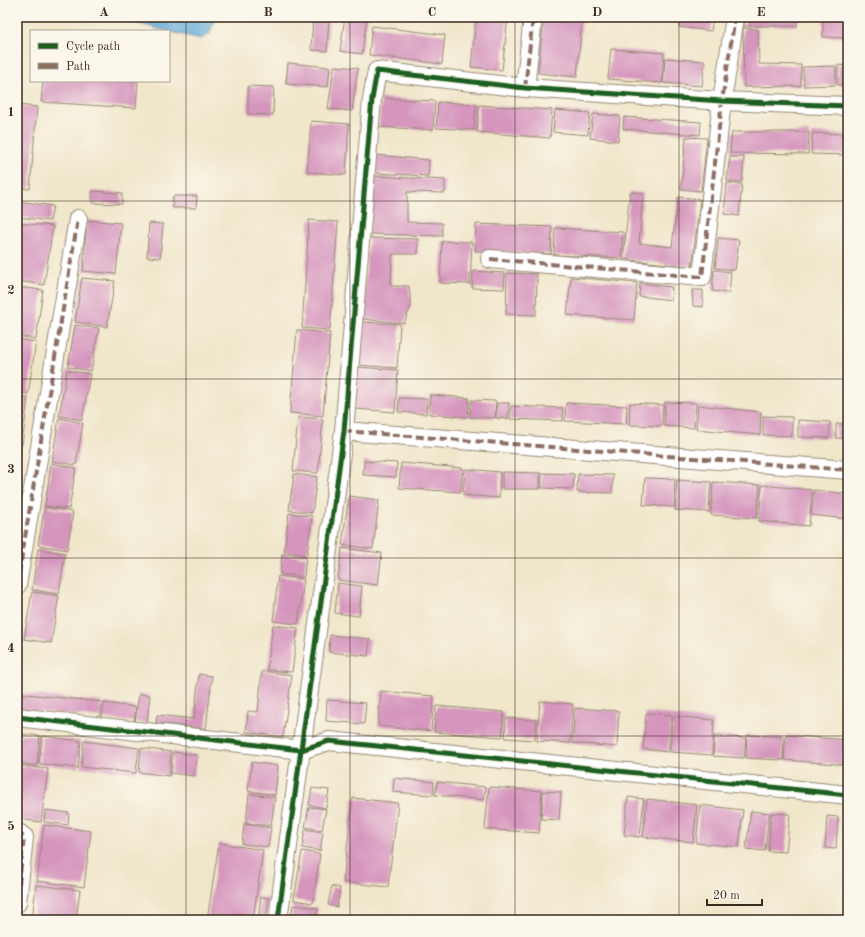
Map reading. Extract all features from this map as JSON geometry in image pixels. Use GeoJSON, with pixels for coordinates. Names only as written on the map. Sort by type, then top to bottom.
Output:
{"type":"FeatureCollection","features":[{"type":"Feature","properties":{"kind":"street"},"geometry":{"type":"LineString","coordinates":[[526,88],[533,17]]}},
{"type":"Feature","properties":{"kind":"street"},"geometry":{"type":"LineString","coordinates":[[490,259],[702,277],[722,101],[735,17]]}},
{"type":"Feature","properties":{"kind":"street"},"geometry":{"type":"LineString","coordinates":[[278,920],[344,431],[372,99],[377,71],[526,88],[722,101],[848,106]]}},
{"type":"Feature","properties":{"kind":"street"},"geometry":{"type":"LineString","coordinates":[[17,585],[78,218]]}},
{"type":"Feature","properties":{"kind":"street"},"geometry":{"type":"LineString","coordinates":[[344,431],[848,470]]}},
{"type":"Feature","properties":{"kind":"street"},"geometry":{"type":"LineString","coordinates":[[17,717],[301,750],[329,741],[848,795]]}},
{"type":"Feature","properties":{"kind":"street"},"geometry":{"type":"LineString","coordinates":[[17,832],[24,837],[17,903]]}},
{"type":"Feature","properties":{"kind":"water"},"geometry":{"type":"Polygon","coordinates":[[[110,17],[221,17],[213,22],[210,34],[200,39],[170,32],[170,30],[163,30],[110,17]]]}},
{"type":"Feature","properties":{"kind":"building"},"geometry":{"type":"Polygon","coordinates":[[[313,17],[329,17],[327,51],[311,50],[313,17]]]}},
{"type":"Feature","properties":{"kind":"building"},"geometry":{"type":"Polygon","coordinates":[[[345,17],[367,17],[362,54],[340,51],[345,17]]]}},
{"type":"Feature","properties":{"kind":"building"},"geometry":{"type":"Polygon","coordinates":[[[476,17],[508,17],[502,70],[471,67],[476,17]]]}},
{"type":"Feature","properties":{"kind":"building"},"geometry":{"type":"Polygon","coordinates":[[[544,17],[582,18],[577,77],[538,73],[544,17]]]}},
{"type":"Feature","properties":{"kind":"building"},"geometry":{"type":"Polygon","coordinates":[[[680,17],[713,17],[711,31],[679,27],[680,17]]]}},
{"type":"Feature","properties":{"kind":"building"},"geometry":{"type":"Polygon","coordinates":[[[745,17],[798,17],[797,26],[744,26],[745,17]]]}},
{"type":"Feature","properties":{"kind":"building"},"geometry":{"type":"Polygon","coordinates":[[[823,17],[848,17],[848,38],[823,37],[823,17]]]}},
{"type":"Feature","properties":{"kind":"building"},"geometry":{"type":"Polygon","coordinates":[[[372,26],[445,35],[442,64],[369,55],[372,26]]]}},
{"type":"Feature","properties":{"kind":"building"},"geometry":{"type":"Polygon","coordinates":[[[743,28],[758,29],[759,64],[801,65],[801,86],[744,87],[743,28]]]}},
{"type":"Feature","properties":{"kind":"building"},"geometry":{"type":"Polygon","coordinates":[[[611,49],[664,53],[662,83],[608,79],[611,49]]]}},
{"type":"Feature","properties":{"kind":"building"},"geometry":{"type":"Polygon","coordinates":[[[665,58],[705,61],[702,86],[663,83],[665,58]]]}},
{"type":"Feature","properties":{"kind":"building"},"geometry":{"type":"Polygon","coordinates":[[[288,63],[330,67],[328,87],[286,84],[288,63]]]}},
{"type":"Feature","properties":{"kind":"building"},"geometry":{"type":"Polygon","coordinates":[[[838,65],[848,66],[848,85],[838,85],[838,65]]]}},
{"type":"Feature","properties":{"kind":"building"},"geometry":{"type":"Polygon","coordinates":[[[334,66],[358,68],[352,111],[328,109],[334,66]]]}},
{"type":"Feature","properties":{"kind":"building"},"geometry":{"type":"Polygon","coordinates":[[[836,66],[836,85],[804,86],[803,67],[836,66]]]}},
{"type":"Feature","properties":{"kind":"building"},"geometry":{"type":"Polygon","coordinates":[[[43,82],[138,82],[136,108],[41,102],[43,82]]]}},
{"type":"Feature","properties":{"kind":"building"},"geometry":{"type":"Polygon","coordinates":[[[248,86],[274,87],[273,115],[248,114],[248,86]]]}},
{"type":"Feature","properties":{"kind":"building"},"geometry":{"type":"Polygon","coordinates":[[[381,98],[435,101],[433,130],[379,127],[381,98]]]}},
{"type":"Feature","properties":{"kind":"building"},"geometry":{"type":"Polygon","coordinates":[[[438,102],[476,104],[474,130],[436,128],[438,102]]]}},
{"type":"Feature","properties":{"kind":"building"},"geometry":{"type":"Polygon","coordinates":[[[17,105],[37,107],[30,189],[17,188],[17,105]]]}},
{"type":"Feature","properties":{"kind":"building"},"geometry":{"type":"Polygon","coordinates":[[[479,105],[552,110],[550,138],[477,132],[479,105]]]}},
{"type":"Feature","properties":{"kind":"building"},"geometry":{"type":"Polygon","coordinates":[[[555,110],[590,113],[588,135],[553,132],[555,110]]]}},
{"type":"Feature","properties":{"kind":"building"},"geometry":{"type":"Polygon","coordinates":[[[593,114],[620,116],[618,141],[590,138],[593,114]]]}},
{"type":"Feature","properties":{"kind":"building"},"geometry":{"type":"Polygon","coordinates":[[[624,117],[701,122],[700,135],[623,129],[624,117]]]}},
{"type":"Feature","properties":{"kind":"building"},"geometry":{"type":"Polygon","coordinates":[[[311,121],[349,124],[346,175],[307,172],[311,121]]]}},
{"type":"Feature","properties":{"kind":"building"},"geometry":{"type":"Polygon","coordinates":[[[732,132],[809,132],[808,154],[730,153],[732,132]]]}},
{"type":"Feature","properties":{"kind":"building"},"geometry":{"type":"Polygon","coordinates":[[[812,133],[848,134],[848,155],[811,154],[812,133]]]}},
{"type":"Feature","properties":{"kind":"building"},"geometry":{"type":"Polygon","coordinates":[[[686,137],[707,138],[701,191],[681,189],[686,137]]]}},
{"type":"Feature","properties":{"kind":"building"},"geometry":{"type":"Polygon","coordinates":[[[376,155],[429,160],[428,176],[374,173],[376,155]]]}},
{"type":"Feature","properties":{"kind":"building"},"geometry":{"type":"Polygon","coordinates":[[[730,157],[744,157],[742,182],[727,181],[730,157]]]}},
{"type":"Feature","properties":{"kind":"building"},"geometry":{"type":"Polygon","coordinates":[[[374,176],[445,180],[445,193],[407,192],[407,222],[442,223],[442,236],[369,234],[374,176]]]}},
{"type":"Feature","properties":{"kind":"building"},"geometry":{"type":"Polygon","coordinates":[[[727,183],[742,184],[739,216],[724,214],[727,183]]]}},
{"type":"Feature","properties":{"kind":"building"},"geometry":{"type":"Polygon","coordinates":[[[92,191],[122,193],[122,204],[92,203],[92,191]]]}},
{"type":"Feature","properties":{"kind":"building"},"geometry":{"type":"Polygon","coordinates":[[[630,192],[643,193],[639,243],[672,247],[678,197],[700,199],[692,267],[623,259],[630,192]]]}},
{"type":"Feature","properties":{"kind":"building"},"geometry":{"type":"Polygon","coordinates":[[[173,196],[197,196],[196,208],[173,208],[173,196]]]}},
{"type":"Feature","properties":{"kind":"building"},"geometry":{"type":"Polygon","coordinates":[[[17,201],[53,206],[50,221],[17,217],[17,201]]]}},
{"type":"Feature","properties":{"kind":"building"},"geometry":{"type":"Polygon","coordinates":[[[87,220],[121,223],[116,274],[83,271],[87,220]]]}},
{"type":"Feature","properties":{"kind":"building"},"geometry":{"type":"Polygon","coordinates":[[[309,220],[338,222],[330,330],[302,328],[309,220]]]}},
{"type":"Feature","properties":{"kind":"building"},"geometry":{"type":"Polygon","coordinates":[[[17,223],[53,226],[44,285],[17,281],[17,223]]]}},
{"type":"Feature","properties":{"kind":"building"},"geometry":{"type":"Polygon","coordinates":[[[149,223],[163,224],[160,258],[147,257],[149,223]]]}},
{"type":"Feature","properties":{"kind":"building"},"geometry":{"type":"Polygon","coordinates":[[[476,224],[552,227],[551,254],[475,251],[476,224]]]}},
{"type":"Feature","properties":{"kind":"building"},"geometry":{"type":"Polygon","coordinates":[[[555,228],[623,232],[621,258],[554,255],[555,228]]]}},
{"type":"Feature","properties":{"kind":"building"},"geometry":{"type":"Polygon","coordinates":[[[369,238],[418,239],[418,254],[392,254],[391,286],[409,286],[411,306],[404,323],[362,319],[369,238]]]}},
{"type":"Feature","properties":{"kind":"building"},"geometry":{"type":"Polygon","coordinates":[[[718,238],[739,240],[735,270],[715,268],[718,238]]]}},
{"type":"Feature","properties":{"kind":"building"},"geometry":{"type":"Polygon","coordinates":[[[442,241],[472,242],[470,284],[440,283],[442,241]]]}},
{"type":"Feature","properties":{"kind":"building"},"geometry":{"type":"Polygon","coordinates":[[[714,270],[731,272],[729,293],[712,291],[714,270]]]}},
{"type":"Feature","properties":{"kind":"building"},"geometry":{"type":"Polygon","coordinates":[[[473,271],[505,273],[504,289],[472,288],[473,271]]]}},
{"type":"Feature","properties":{"kind":"building"},"geometry":{"type":"Polygon","coordinates":[[[507,273],[537,274],[536,315],[506,314],[507,273]]]}},
{"type":"Feature","properties":{"kind":"building"},"geometry":{"type":"Polygon","coordinates":[[[571,277],[637,283],[634,320],[567,315],[571,277]]]}},
{"type":"Feature","properties":{"kind":"building"},"geometry":{"type":"Polygon","coordinates":[[[82,278],[115,281],[107,327],[75,322],[82,278]]]}},
{"type":"Feature","properties":{"kind":"building"},"geometry":{"type":"Polygon","coordinates":[[[640,283],[672,287],[671,300],[639,296],[640,283]]]}},
{"type":"Feature","properties":{"kind":"building"},"geometry":{"type":"Polygon","coordinates":[[[17,287],[43,290],[36,339],[17,336],[17,287]]]}},
{"type":"Feature","properties":{"kind":"building"},"geometry":{"type":"Polygon","coordinates":[[[692,290],[703,290],[703,307],[693,306],[692,290]]]}},
{"type":"Feature","properties":{"kind":"building"},"geometry":{"type":"Polygon","coordinates":[[[362,322],[400,324],[397,368],[359,365],[362,322]]]}},
{"type":"Feature","properties":{"kind":"building"},"geometry":{"type":"Polygon","coordinates":[[[75,325],[99,328],[91,371],[68,367],[75,325]]]}},
{"type":"Feature","properties":{"kind":"building"},"geometry":{"type":"Polygon","coordinates":[[[297,330],[330,333],[323,416],[290,413],[297,330]]]}},
{"type":"Feature","properties":{"kind":"building"},"geometry":{"type":"Polygon","coordinates":[[[17,339],[36,342],[28,394],[17,392],[17,339]]]}},
{"type":"Feature","properties":{"kind":"building"},"geometry":{"type":"Polygon","coordinates":[[[358,367],[398,370],[395,412],[355,409],[358,367]]]}},
{"type":"Feature","properties":{"kind":"building"},"geometry":{"type":"Polygon","coordinates":[[[67,370],[90,374],[82,420],[59,416],[67,370]]]}},
{"type":"Feature","properties":{"kind":"building"},"geometry":{"type":"Polygon","coordinates":[[[430,395],[469,398],[468,417],[429,414],[430,395]]]}},
{"type":"Feature","properties":{"kind":"building"},"geometry":{"type":"Polygon","coordinates":[[[17,396],[28,397],[22,445],[17,444],[17,396]]]}},
{"type":"Feature","properties":{"kind":"building"},"geometry":{"type":"Polygon","coordinates":[[[399,398],[427,399],[426,414],[398,412],[399,398]]]}},
{"type":"Feature","properties":{"kind":"building"},"geometry":{"type":"Polygon","coordinates":[[[471,400],[496,401],[495,418],[470,417],[471,400]]]}},
{"type":"Feature","properties":{"kind":"building"},"geometry":{"type":"Polygon","coordinates":[[[665,402],[696,403],[694,428],[664,426],[665,402]]]}},
{"type":"Feature","properties":{"kind":"building"},"geometry":{"type":"Polygon","coordinates":[[[497,403],[509,403],[508,419],[496,418],[497,403]]]}},
{"type":"Feature","properties":{"kind":"building"},"geometry":{"type":"Polygon","coordinates":[[[566,403],[627,406],[626,424],[565,421],[566,403]]]}},
{"type":"Feature","properties":{"kind":"building"},"geometry":{"type":"Polygon","coordinates":[[[630,403],[663,405],[662,426],[629,425],[630,403]]]}},
{"type":"Feature","properties":{"kind":"building"},"geometry":{"type":"Polygon","coordinates":[[[698,405],[761,412],[760,435],[696,429],[698,405]]]}},
{"type":"Feature","properties":{"kind":"building"},"geometry":{"type":"Polygon","coordinates":[[[511,406],[563,408],[563,421],[510,419],[511,406]]]}},
{"type":"Feature","properties":{"kind":"building"},"geometry":{"type":"Polygon","coordinates":[[[763,416],[792,417],[792,436],[763,435],[763,416]]]}},
{"type":"Feature","properties":{"kind":"building"},"geometry":{"type":"Polygon","coordinates":[[[298,417],[323,419],[318,473],[293,471],[298,417]]]}},
{"type":"Feature","properties":{"kind":"building"},"geometry":{"type":"Polygon","coordinates":[[[59,418],[83,423],[76,465],[52,461],[59,418]]]}},
{"type":"Feature","properties":{"kind":"building"},"geometry":{"type":"Polygon","coordinates":[[[798,420],[830,422],[829,438],[798,437],[798,420]]]}},
{"type":"Feature","properties":{"kind":"building"},"geometry":{"type":"Polygon","coordinates":[[[836,424],[848,424],[848,439],[836,438],[836,424]]]}},
{"type":"Feature","properties":{"kind":"building"},"geometry":{"type":"Polygon","coordinates":[[[17,447],[21,447],[18,470],[17,470],[17,447]]]}},
{"type":"Feature","properties":{"kind":"building"},"geometry":{"type":"Polygon","coordinates":[[[364,461],[397,463],[396,477],[363,475],[364,461]]]}},
{"type":"Feature","properties":{"kind":"building"},"geometry":{"type":"Polygon","coordinates":[[[51,463],[76,468],[69,509],[45,506],[51,463]]]}},
{"type":"Feature","properties":{"kind":"building"},"geometry":{"type":"Polygon","coordinates":[[[401,463],[463,468],[461,492],[399,488],[401,463]]]}},
{"type":"Feature","properties":{"kind":"building"},"geometry":{"type":"Polygon","coordinates":[[[465,469],[500,472],[499,498],[463,495],[465,469]]]}},
{"type":"Feature","properties":{"kind":"building"},"geometry":{"type":"Polygon","coordinates":[[[502,472],[540,473],[540,489],[502,489],[502,472]]]}},
{"type":"Feature","properties":{"kind":"building"},"geometry":{"type":"Polygon","coordinates":[[[542,473],[574,474],[573,489],[541,488],[542,473]]]}},
{"type":"Feature","properties":{"kind":"building"},"geometry":{"type":"Polygon","coordinates":[[[294,474],[317,477],[312,513],[289,510],[294,474]]]}},
{"type":"Feature","properties":{"kind":"building"},"geometry":{"type":"Polygon","coordinates":[[[578,474],[613,475],[612,493],[577,492],[578,474]]]}},
{"type":"Feature","properties":{"kind":"building"},"geometry":{"type":"Polygon","coordinates":[[[645,478],[675,479],[674,507],[643,505],[645,478]]]}},
{"type":"Feature","properties":{"kind":"building"},"geometry":{"type":"Polygon","coordinates":[[[677,480],[711,482],[709,512],[675,510],[677,480]]]}},
{"type":"Feature","properties":{"kind":"building"},"geometry":{"type":"Polygon","coordinates":[[[713,482],[760,485],[757,518],[711,515],[713,482]]]}},
{"type":"Feature","properties":{"kind":"building"},"geometry":{"type":"Polygon","coordinates":[[[762,485],[812,490],[809,526],[759,521],[762,485]]]}},
{"type":"Feature","properties":{"kind":"building"},"geometry":{"type":"Polygon","coordinates":[[[814,490],[848,494],[848,519],[811,515],[814,490]]]}},
{"type":"Feature","properties":{"kind":"building"},"geometry":{"type":"Polygon","coordinates":[[[349,496],[379,500],[373,549],[342,545],[349,496]]]}},
{"type":"Feature","properties":{"kind":"building"},"geometry":{"type":"Polygon","coordinates":[[[45,507],[73,512],[67,550],[38,545],[45,507]]]}},
{"type":"Feature","properties":{"kind":"building"},"geometry":{"type":"Polygon","coordinates":[[[289,513],[312,516],[307,555],[284,552],[289,513]]]}},
{"type":"Feature","properties":{"kind":"building"},"geometry":{"type":"Polygon","coordinates":[[[342,548],[382,553],[378,585],[338,580],[342,548]]]}},
{"type":"Feature","properties":{"kind":"building"},"geometry":{"type":"Polygon","coordinates":[[[38,549],[65,553],[59,594],[32,590],[38,549]]]}},
{"type":"Feature","properties":{"kind":"building"},"geometry":{"type":"Polygon","coordinates":[[[282,554],[306,557],[304,577],[280,574],[282,554]]]}},
{"type":"Feature","properties":{"kind":"building"},"geometry":{"type":"Polygon","coordinates":[[[278,576],[304,579],[298,624],[273,621],[278,576]]]}},
{"type":"Feature","properties":{"kind":"building"},"geometry":{"type":"Polygon","coordinates":[[[338,583],[362,586],[359,616],[335,613],[338,583]]]}},
{"type":"Feature","properties":{"kind":"building"},"geometry":{"type":"Polygon","coordinates":[[[32,592],[59,596],[51,643],[24,639],[32,592]]]}},
{"type":"Feature","properties":{"kind":"building"},"geometry":{"type":"Polygon","coordinates":[[[273,625],[298,628],[292,672],[267,670],[273,625]]]}},
{"type":"Feature","properties":{"kind":"building"},"geometry":{"type":"Polygon","coordinates":[[[330,635],[370,639],[368,656],[329,652],[330,635]]]}},
{"type":"Feature","properties":{"kind":"building"},"geometry":{"type":"Polygon","coordinates":[[[262,671],[292,675],[283,737],[246,732],[248,711],[258,712],[262,671]]]}},
{"type":"Feature","properties":{"kind":"building"},"geometry":{"type":"Polygon","coordinates":[[[199,674],[212,676],[206,729],[156,723],[157,715],[194,719],[199,674]]]}},
{"type":"Feature","properties":{"kind":"building"},"geometry":{"type":"Polygon","coordinates":[[[381,691],[434,696],[431,731],[378,726],[381,691]]]}},
{"type":"Feature","properties":{"kind":"building"},"geometry":{"type":"Polygon","coordinates":[[[17,693],[102,702],[100,718],[17,709],[17,693]]]}},
{"type":"Feature","properties":{"kind":"building"},"geometry":{"type":"Polygon","coordinates":[[[139,694],[150,695],[147,723],[135,722],[139,694]]]}},
{"type":"Feature","properties":{"kind":"building"},"geometry":{"type":"Polygon","coordinates":[[[327,700],[366,703],[364,724],[326,721],[327,700]]]}},
{"type":"Feature","properties":{"kind":"building"},"geometry":{"type":"Polygon","coordinates":[[[540,701],[573,704],[570,743],[537,741],[540,701]]]}},
{"type":"Feature","properties":{"kind":"building"},"geometry":{"type":"Polygon","coordinates":[[[104,703],[136,707],[134,722],[102,718],[104,703]]]}},
{"type":"Feature","properties":{"kind":"building"},"geometry":{"type":"Polygon","coordinates":[[[436,706],[504,712],[502,737],[434,732],[436,706]]]}},
{"type":"Feature","properties":{"kind":"building"},"geometry":{"type":"Polygon","coordinates":[[[575,708],[619,711],[617,747],[572,743],[575,708]]]}},
{"type":"Feature","properties":{"kind":"building"},"geometry":{"type":"Polygon","coordinates":[[[646,713],[672,715],[668,752],[643,749],[646,713]]]}},
{"type":"Feature","properties":{"kind":"building"},"geometry":{"type":"Polygon","coordinates":[[[673,716],[714,720],[712,755],[670,752],[673,716]]]}},
{"type":"Feature","properties":{"kind":"building"},"geometry":{"type":"Polygon","coordinates":[[[506,718],[537,720],[535,740],[505,738],[506,718]]]}},
{"type":"Feature","properties":{"kind":"building"},"geometry":{"type":"Polygon","coordinates":[[[21,734],[40,736],[37,766],[18,763],[21,734]]]}},
{"type":"Feature","properties":{"kind":"building"},"geometry":{"type":"Polygon","coordinates":[[[747,735],[784,737],[783,760],[746,758],[747,735]]]}},
{"type":"Feature","properties":{"kind":"building"},"geometry":{"type":"Polygon","coordinates":[[[786,735],[848,740],[848,765],[784,760],[786,735]]]}},
{"type":"Feature","properties":{"kind":"building"},"geometry":{"type":"Polygon","coordinates":[[[42,736],[81,741],[78,768],[39,764],[42,736]]]}},
{"type":"Feature","properties":{"kind":"building"},"geometry":{"type":"Polygon","coordinates":[[[715,736],[746,738],[744,758],[713,756],[715,736]]]}},
{"type":"Feature","properties":{"kind":"building"},"geometry":{"type":"Polygon","coordinates":[[[84,741],[139,748],[136,773],[81,767],[84,741]]]}},
{"type":"Feature","properties":{"kind":"building"},"geometry":{"type":"Polygon","coordinates":[[[141,748],[171,752],[169,776],[139,772],[141,748]]]}},
{"type":"Feature","properties":{"kind":"building"},"geometry":{"type":"Polygon","coordinates":[[[173,752],[197,755],[194,776],[171,773],[173,752]]]}},
{"type":"Feature","properties":{"kind":"building"},"geometry":{"type":"Polygon","coordinates":[[[252,762],[278,766],[275,795],[248,791],[252,762]]]}},
{"type":"Feature","properties":{"kind":"building"},"geometry":{"type":"Polygon","coordinates":[[[18,765],[48,769],[41,822],[17,819],[18,765]]]}},
{"type":"Feature","properties":{"kind":"building"},"geometry":{"type":"Polygon","coordinates":[[[394,778],[434,782],[433,795],[393,792],[394,778]]]}},
{"type":"Feature","properties":{"kind":"building"},"geometry":{"type":"Polygon","coordinates":[[[437,782],[486,787],[484,800],[435,795],[437,782]]]}},
{"type":"Feature","properties":{"kind":"building"},"geometry":{"type":"Polygon","coordinates":[[[489,787],[542,791],[539,833],[485,829],[489,787]]]}},
{"type":"Feature","properties":{"kind":"building"},"geometry":{"type":"Polygon","coordinates":[[[312,788],[329,790],[326,808],[309,805],[312,788]]]}},
{"type":"Feature","properties":{"kind":"building"},"geometry":{"type":"Polygon","coordinates":[[[543,791],[561,792],[559,820],[541,819],[543,791]]]}},
{"type":"Feature","properties":{"kind":"building"},"geometry":{"type":"Polygon","coordinates":[[[249,794],[275,797],[271,826],[246,823],[249,794]]]}},
{"type":"Feature","properties":{"kind":"building"},"geometry":{"type":"Polygon","coordinates":[[[628,797],[644,799],[640,837],[624,835],[628,797]]]}},
{"type":"Feature","properties":{"kind":"building"},"geometry":{"type":"Polygon","coordinates":[[[353,798],[398,803],[388,887],[343,882],[353,798]]]}},
{"type":"Feature","properties":{"kind":"building"},"geometry":{"type":"Polygon","coordinates":[[[647,799],[697,805],[693,842],[643,837],[647,799]]]}},
{"type":"Feature","properties":{"kind":"building"},"geometry":{"type":"Polygon","coordinates":[[[700,805],[743,810],[739,847],[696,843],[700,805]]]}},
{"type":"Feature","properties":{"kind":"building"},"geometry":{"type":"Polygon","coordinates":[[[309,807],[326,809],[322,830],[305,827],[309,807]]]}},
{"type":"Feature","properties":{"kind":"building"},"geometry":{"type":"Polygon","coordinates":[[[45,810],[69,813],[68,825],[44,822],[45,810]]]}},
{"type":"Feature","properties":{"kind":"building"},"geometry":{"type":"Polygon","coordinates":[[[751,811],[769,813],[765,851],[746,849],[751,811]]]}},
{"type":"Feature","properties":{"kind":"building"},"geometry":{"type":"Polygon","coordinates":[[[771,813],[790,814],[786,852],[768,851],[771,813]]]}},
{"type":"Feature","properties":{"kind":"building"},"geometry":{"type":"Polygon","coordinates":[[[827,816],[838,817],[836,849],[825,848],[827,816]]]}},
{"type":"Feature","properties":{"kind":"building"},"geometry":{"type":"Polygon","coordinates":[[[244,824],[271,828],[268,847],[242,844],[244,824]]]}},
{"type":"Feature","properties":{"kind":"building"},"geometry":{"type":"Polygon","coordinates":[[[44,825],[91,831],[84,887],[37,881],[44,825]]]}},
{"type":"Feature","properties":{"kind":"building"},"geometry":{"type":"Polygon","coordinates":[[[305,829],[323,832],[320,851],[302,848],[305,829]]]}},
{"type":"Feature","properties":{"kind":"building"},"geometry":{"type":"Polygon","coordinates":[[[219,843],[263,850],[253,920],[207,920],[219,843]]]}},
{"type":"Feature","properties":{"kind":"building"},"geometry":{"type":"Polygon","coordinates":[[[302,851],[320,854],[313,903],[294,900],[302,851]]]}},
{"type":"Feature","properties":{"kind":"building"},"geometry":{"type":"Polygon","coordinates":[[[36,885],[80,890],[76,920],[32,920],[36,885]]]}},
{"type":"Feature","properties":{"kind":"building"},"geometry":{"type":"Polygon","coordinates":[[[332,886],[340,888],[337,907],[328,905],[332,886]]]}},
{"type":"Feature","properties":{"kind":"building"},"geometry":{"type":"Polygon","coordinates":[[[261,897],[269,898],[266,920],[258,920],[261,897]]]}},
{"type":"Feature","properties":{"kind":"building"},"geometry":{"type":"Polygon","coordinates":[[[293,905],[318,908],[316,920],[291,920],[293,905]]]}},
{"type":"Feature","properties":{"kind":"marked path"},"geometry":{"type":"LineString","coordinates":[[525,88],[533,17]]}},
{"type":"Feature","properties":{"kind":"marked path"},"geometry":{"type":"LineString","coordinates":[[490,259],[702,277],[722,101],[735,17]]}},
{"type":"Feature","properties":{"kind":"marked path"},"geometry":{"type":"LineString","coordinates":[[17,585],[78,219]]}},
{"type":"Feature","properties":{"kind":"marked path"},"geometry":{"type":"LineString","coordinates":[[344,431],[848,470]]}},
{"type":"Feature","properties":{"kind":"marked path"},"geometry":{"type":"LineString","coordinates":[[17,832],[24,837],[17,903]]}},
{"type":"Feature","properties":{"kind":"cycle path"},"geometry":{"type":"LineString","coordinates":[[278,920],[344,431],[372,99],[377,71],[525,88],[722,101],[848,106]]}},
{"type":"Feature","properties":{"kind":"cycle path"},"geometry":{"type":"LineString","coordinates":[[17,717],[301,750],[329,741],[848,795]]}}]}
